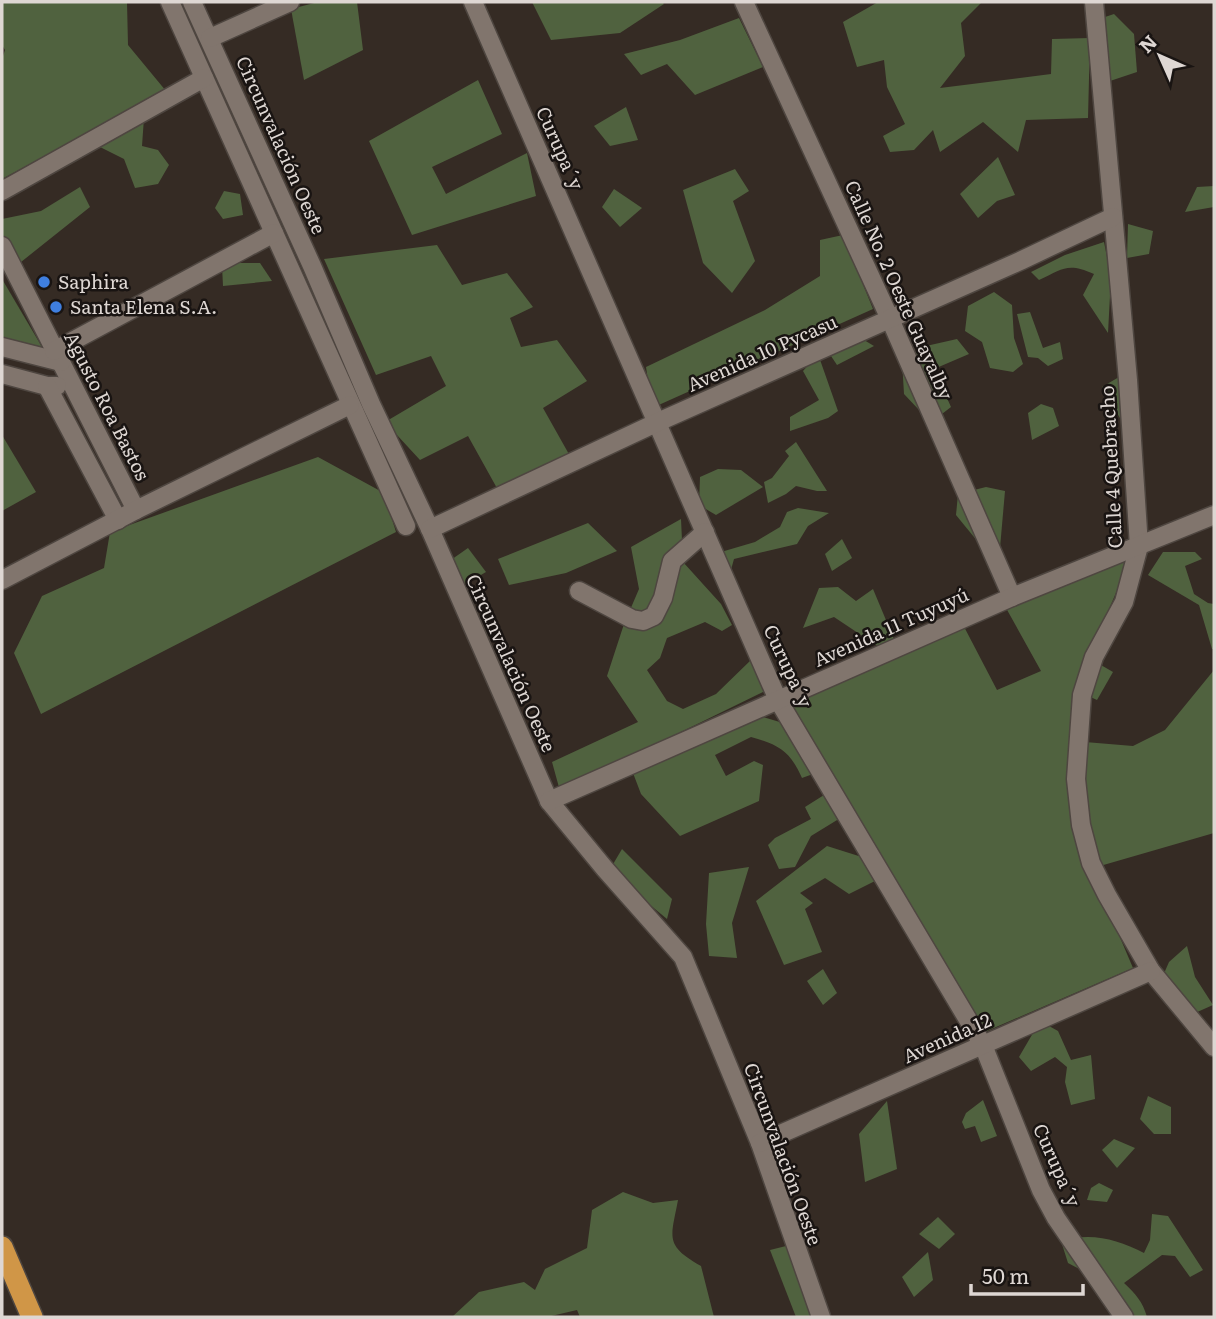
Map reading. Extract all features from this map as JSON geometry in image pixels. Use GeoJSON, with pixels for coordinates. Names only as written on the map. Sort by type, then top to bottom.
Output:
{"type":"FeatureCollection","features":[{"type":"Feature","properties":{"kind":"highway"},"geometry":{"type":"LineString","coordinates":[[2,1247],[32,1317]]}},
{"type":"Feature","properties":{"kind":"street"},"geometry":{"type":"LineString","coordinates":[[170,2],[406,526]]}},
{"type":"Feature","properties":{"kind":"street","name":"Circunvalación Oeste"},"geometry":{"type":"LineString","coordinates":[[192,2],[312,266],[371,404],[430,529],[549,802],[683,957],[760,1143],[821,1317]]}},
{"type":"Feature","properties":{"kind":"street"},"geometry":{"type":"LineString","coordinates":[[209,38],[290,2]]}},
{"type":"Feature","properties":{"kind":"street","name":"Curupa´y"},"geometry":{"type":"LineString","coordinates":[[473,2],[778,700],[983,1045],[1041,1190],[1056,1218],[1124,1317]]}},
{"type":"Feature","properties":{"kind":"street","name":"Calle No. 2 Oeste Guayalby"},"geometry":{"type":"LineString","coordinates":[[744,2],[890,319],[1012,597]]}},
{"type":"Feature","properties":{"kind":"street","name":"Calle 4 Quebracho"},"geometry":{"type":"LineString","coordinates":[[1094,2],[1128,380],[1139,546],[1124,602],[1094,657],[1083,695],[1076,779],[1081,825],[1091,863],[1151,971],[1214,1047]]}},
{"type":"Feature","properties":{"kind":"street"},"geometry":{"type":"LineString","coordinates":[[2,191],[204,78]]}},
{"type":"Feature","properties":{"kind":"street","name":"Avenida 10 Pycasu"},"geometry":{"type":"LineString","coordinates":[[430,529],[658,422],[1113,217]]}},
{"type":"Feature","properties":{"kind":"street"},"geometry":{"type":"LineString","coordinates":[[2,346],[57,357],[274,233]]}},
{"type":"Feature","properties":{"kind":"street","name":"Agusto Roa Bastos"},"geometry":{"type":"LineString","coordinates":[[2,246],[136,510]]}},
{"type":"Feature","properties":{"kind":"street"},"geometry":{"type":"LineString","coordinates":[[2,374],[47,386],[64,385],[70,381]]}},
{"type":"Feature","properties":{"kind":"street"},"geometry":{"type":"LineString","coordinates":[[47,386],[118,520]]}},
{"type":"Feature","properties":{"kind":"street"},"geometry":{"type":"LineString","coordinates":[[2,580],[136,510],[351,405]]}},
{"type":"Feature","properties":{"kind":"street","name":"Avenida 11 Tuyuyú"},"geometry":{"type":"LineString","coordinates":[[549,802],[1012,597],[1214,515]]}},
{"type":"Feature","properties":{"kind":"street"},"geometry":{"type":"LineString","coordinates":[[579,591],[632,619],[643,621],[654,616],[663,598],[673,561],[705,532]]}},
{"type":"Feature","properties":{"kind":"street","name":"Avenida 12"},"geometry":{"type":"LineString","coordinates":[[760,1143],[1151,971]]}},
{"type":"Feature","properties":{"kind":"green space"},"geometry":{"type":"Polygon","coordinates":[[[2,2],[127,2],[128,45],[166,91],[2,179],[2,59],[5,50],[2,45],[2,2]]]}},
{"type":"Feature","properties":{"kind":"green space"},"geometry":{"type":"Polygon","coordinates":[[[318,2],[357,2],[363,50],[304,80],[291,9],[318,2]]]}},
{"type":"Feature","properties":{"kind":"green space"},"geometry":{"type":"Polygon","coordinates":[[[532,2],[664,4],[620,33],[551,40],[532,2]]]}},
{"type":"Feature","properties":{"kind":"green space"},"geometry":{"type":"Polygon","coordinates":[[[878,2],[982,2],[961,23],[965,56],[940,88],[1051,74],[1052,39],[1090,38],[1088,118],[1026,120],[1018,152],[983,122],[940,152],[933,130],[914,150],[890,152],[883,136],[905,124],[887,87],[884,60],[857,67],[843,22],[878,2]]]}},
{"type":"Feature","properties":{"kind":"green space"},"geometry":{"type":"Polygon","coordinates":[[[1114,14],[1134,34],[1137,72],[1107,82],[1102,18],[1114,14]]]}},
{"type":"Feature","properties":{"kind":"green space"},"geometry":{"type":"Polygon","coordinates":[[[739,18],[763,67],[695,95],[667,64],[641,75],[624,54],[680,40],[739,18]]]}},
{"type":"Feature","properties":{"kind":"green space"},"geometry":{"type":"Polygon","coordinates":[[[478,80],[502,134],[432,167],[446,194],[527,153],[536,196],[412,235],[369,141],[478,80]]]}},
{"type":"Feature","properties":{"kind":"green space"},"geometry":{"type":"Polygon","coordinates":[[[626,107],[638,140],[610,146],[594,126],[626,107]]]}},
{"type":"Feature","properties":{"kind":"green space"},"geometry":{"type":"Polygon","coordinates":[[[144,118],[142,146],[158,150],[169,165],[158,184],[135,188],[124,159],[90,142],[144,118]]]}},
{"type":"Feature","properties":{"kind":"green space"},"geometry":{"type":"Polygon","coordinates":[[[998,157],[1015,195],[997,201],[978,218],[960,194],[998,157]]]}},
{"type":"Feature","properties":{"kind":"green space"},"geometry":{"type":"Polygon","coordinates":[[[735,169],[749,191],[733,201],[755,261],[732,293],[703,263],[683,190],[735,169]]]}},
{"type":"Feature","properties":{"kind":"green space"},"geometry":{"type":"Polygon","coordinates":[[[1214,186],[1214,207],[1185,212],[1197,187],[1214,186]]]}},
{"type":"Feature","properties":{"kind":"green space"},"geometry":{"type":"Polygon","coordinates":[[[80,187],[90,207],[16,266],[2,233],[2,219],[41,211],[80,187]]]}},
{"type":"Feature","properties":{"kind":"green space"},"geometry":{"type":"Polygon","coordinates":[[[614,189],[642,208],[620,227],[602,207],[614,189]]]}},
{"type":"Feature","properties":{"kind":"green space"},"geometry":{"type":"Polygon","coordinates":[[[224,191],[240,194],[243,215],[223,219],[215,208],[224,191]]]}},
{"type":"Feature","properties":{"kind":"green space"},"geometry":{"type":"Polygon","coordinates":[[[1128,224],[1153,231],[1149,254],[1127,258],[1128,224]]]}},
{"type":"Feature","properties":{"kind":"green space"},"geometry":{"type":"Polygon","coordinates":[[[843,235],[873,309],[652,408],[646,367],[765,310],[820,276],[820,240],[843,235]]]}},
{"type":"Feature","properties":{"kind":"green space"},"geometry":{"type":"Polygon","coordinates":[[[1104,242],[1111,277],[1108,333],[1083,295],[1094,274],[1077,268],[1065,268],[1039,280],[1031,272],[1065,255],[1104,242]]]}},
{"type":"Feature","properties":{"kind":"green space"},"geometry":{"type":"Polygon","coordinates":[[[437,245],[462,285],[507,273],[533,307],[510,318],[521,347],[557,340],[587,381],[543,408],[570,456],[498,490],[468,436],[420,460],[385,422],[446,386],[431,356],[376,375],[324,259],[437,245]]]}},
{"type":"Feature","properties":{"kind":"green space"},"geometry":{"type":"Polygon","coordinates":[[[260,263],[272,281],[223,286],[222,266],[260,263]]]}},
{"type":"Feature","properties":{"kind":"green space"},"geometry":{"type":"Polygon","coordinates":[[[2,279],[42,347],[2,337],[2,279]]]}},
{"type":"Feature","properties":{"kind":"green space"},"geometry":{"type":"Polygon","coordinates":[[[994,292],[1012,305],[1014,338],[1023,364],[1013,372],[990,368],[982,342],[965,331],[968,306],[994,292]]]}},
{"type":"Feature","properties":{"kind":"green space"},"geometry":{"type":"Polygon","coordinates":[[[1030,312],[1043,348],[1060,342],[1063,359],[1048,366],[1038,358],[1028,357],[1017,314],[1030,312]]]}},
{"type":"Feature","properties":{"kind":"green space"},"geometry":{"type":"Polygon","coordinates":[[[957,339],[969,354],[934,369],[951,407],[938,417],[920,411],[904,394],[902,361],[926,346],[957,339]]]}},
{"type":"Feature","properties":{"kind":"green space"},"geometry":{"type":"Polygon","coordinates":[[[864,340],[874,346],[837,365],[831,356],[864,340]]]}},
{"type":"Feature","properties":{"kind":"green space"},"geometry":{"type":"Polygon","coordinates":[[[818,354],[838,411],[828,418],[790,431],[790,417],[819,400],[803,371],[818,354]]]}},
{"type":"Feature","properties":{"kind":"green space"},"geometry":{"type":"Polygon","coordinates":[[[1119,377],[1124,425],[1102,387],[1119,377]]]}},
{"type":"Feature","properties":{"kind":"green space"},"geometry":{"type":"Polygon","coordinates":[[[1041,404],[1053,408],[1059,426],[1032,440],[1028,413],[1041,404]]]}},
{"type":"Feature","properties":{"kind":"green space"},"geometry":{"type":"Polygon","coordinates":[[[2,435],[36,492],[2,511],[2,435]]]}},
{"type":"Feature","properties":{"kind":"green space"},"geometry":{"type":"Polygon","coordinates":[[[796,442],[827,491],[796,486],[768,503],[764,482],[772,478],[789,456],[785,451],[796,442]]]}},
{"type":"Feature","properties":{"kind":"green space"},"geometry":{"type":"Polygon","coordinates":[[[318,457],[384,493],[396,532],[41,714],[14,653],[42,596],[104,568],[110,532],[318,457]]]}},
{"type":"Feature","properties":{"kind":"green space"},"geometry":{"type":"Polygon","coordinates":[[[718,469],[741,470],[763,487],[716,515],[699,505],[700,477],[718,469]]]}},
{"type":"Feature","properties":{"kind":"green space"},"geometry":{"type":"Polygon","coordinates":[[[986,487],[1005,491],[1000,548],[978,542],[956,515],[958,494],[986,487]]]}},
{"type":"Feature","properties":{"kind":"green space"},"geometry":{"type":"Polygon","coordinates":[[[798,508],[829,513],[808,526],[797,544],[734,559],[729,577],[721,552],[755,542],[780,527],[787,512],[798,508]]]}},
{"type":"Feature","properties":{"kind":"green space"},"geometry":{"type":"Polygon","coordinates":[[[681,519],[683,562],[721,604],[732,625],[722,631],[705,622],[667,638],[660,658],[647,670],[667,701],[683,709],[716,694],[752,659],[769,689],[560,791],[552,762],[638,722],[607,676],[639,589],[631,547],[681,519]]]}},
{"type":"Feature","properties":{"kind":"green space"},"geometry":{"type":"Polygon","coordinates":[[[588,523],[617,551],[566,573],[509,585],[498,559],[588,523]]]}},
{"type":"Feature","properties":{"kind":"green space"},"geometry":{"type":"Polygon","coordinates":[[[842,539],[852,558],[832,571],[825,554],[842,539]]]}},
{"type":"Feature","properties":{"kind":"green space"},"geometry":{"type":"Polygon","coordinates":[[[468,548],[486,572],[460,587],[448,562],[468,548]]]}},
{"type":"Feature","properties":{"kind":"green space"},"geometry":{"type":"Polygon","coordinates":[[[1163,552],[1195,552],[1202,559],[1185,566],[1194,594],[1214,604],[1214,649],[1199,605],[1148,575],[1163,552]]]}},
{"type":"Feature","properties":{"kind":"green space"},"geometry":{"type":"Polygon","coordinates":[[[1132,556],[1109,609],[1072,714],[1079,841],[1133,968],[980,1034],[786,704],[960,619],[997,690],[1041,671],[1006,608],[1132,556]]]}},
{"type":"Feature","properties":{"kind":"green space"},"geometry":{"type":"Polygon","coordinates":[[[838,587],[856,601],[873,589],[896,644],[882,649],[834,617],[803,628],[819,588],[838,587]]]}},
{"type":"Feature","properties":{"kind":"green space"},"geometry":{"type":"Polygon","coordinates":[[[1094,661],[1113,672],[1097,700],[1084,694],[1094,661]]]}},
{"type":"Feature","properties":{"kind":"green space"},"geometry":{"type":"Polygon","coordinates":[[[1214,670],[1214,833],[1100,866],[1085,799],[1085,742],[1133,746],[1165,730],[1214,670]]]}},
{"type":"Feature","properties":{"kind":"green space"},"geometry":{"type":"Polygon","coordinates":[[[763,717],[793,726],[813,774],[802,778],[793,761],[782,750],[751,737],[715,755],[726,776],[754,761],[763,765],[759,801],[680,836],[641,794],[633,773],[763,717]]]}},
{"type":"Feature","properties":{"kind":"green space"},"geometry":{"type":"Polygon","coordinates":[[[824,795],[842,817],[811,836],[795,867],[779,869],[768,845],[775,838],[811,819],[805,807],[824,795]]]}},
{"type":"Feature","properties":{"kind":"green space"},"geometry":{"type":"Polygon","coordinates":[[[827,846],[865,858],[875,881],[849,894],[825,878],[800,893],[813,903],[805,909],[822,952],[784,965],[756,901],[827,846]]]}},
{"type":"Feature","properties":{"kind":"green space"},"geometry":{"type":"Polygon","coordinates":[[[622,849],[672,899],[667,919],[609,871],[622,849]]]}},
{"type":"Feature","properties":{"kind":"green space"},"geometry":{"type":"Polygon","coordinates":[[[749,867],[732,923],[737,958],[709,956],[706,924],[709,873],[749,867]]]}},
{"type":"Feature","properties":{"kind":"green space"},"geometry":{"type":"Polygon","coordinates":[[[1187,946],[1195,977],[1213,1005],[1186,1017],[1162,978],[1169,962],[1187,946]]]}},
{"type":"Feature","properties":{"kind":"green space"},"geometry":{"type":"Polygon","coordinates":[[[823,969],[837,993],[823,1005],[807,981],[823,969]]]}},
{"type":"Feature","properties":{"kind":"green space"},"geometry":{"type":"Polygon","coordinates":[[[1040,1021],[1058,1031],[1071,1060],[1091,1055],[1095,1099],[1071,1105],[1065,1082],[1067,1067],[1055,1057],[1031,1071],[1019,1057],[1040,1021]]]}},
{"type":"Feature","properties":{"kind":"green space"},"geometry":{"type":"Polygon","coordinates":[[[1148,1096],[1171,1107],[1171,1134],[1154,1134],[1140,1119],[1148,1096]]]}},
{"type":"Feature","properties":{"kind":"green space"},"geometry":{"type":"Polygon","coordinates":[[[983,1100],[997,1136],[981,1142],[975,1126],[965,1129],[962,1122],[966,1113],[983,1100]]]}},
{"type":"Feature","properties":{"kind":"green space"},"geometry":{"type":"Polygon","coordinates":[[[887,1101],[897,1169],[865,1182],[859,1134],[887,1101]]]}},
{"type":"Feature","properties":{"kind":"green space"},"geometry":{"type":"Polygon","coordinates":[[[1114,1139],[1135,1148],[1117,1168],[1102,1150],[1114,1139]]]}},
{"type":"Feature","properties":{"kind":"green space"},"geometry":{"type":"Polygon","coordinates":[[[1099,1183],[1113,1190],[1107,1202],[1087,1200],[1091,1188],[1099,1183]]]}},
{"type":"Feature","properties":{"kind":"green space"},"geometry":{"type":"Polygon","coordinates":[[[623,1192],[653,1203],[678,1200],[673,1239],[681,1252],[701,1266],[714,1317],[580,1317],[577,1310],[547,1317],[452,1317],[479,1292],[524,1282],[535,1290],[545,1269],[587,1248],[592,1210],[623,1192]]]}},
{"type":"Feature","properties":{"kind":"green space"},"geometry":{"type":"Polygon","coordinates":[[[1152,1214],[1168,1216],[1203,1270],[1190,1277],[1175,1256],[1162,1255],[1124,1283],[1138,1298],[1147,1317],[1133,1317],[1115,1288],[1068,1263],[1061,1241],[1083,1237],[1104,1238],[1144,1253],[1150,1240],[1152,1214]]]}},
{"type":"Feature","properties":{"kind":"green space"},"geometry":{"type":"Polygon","coordinates":[[[938,1217],[955,1234],[939,1249],[919,1234],[938,1217]]]}},
{"type":"Feature","properties":{"kind":"green space"},"geometry":{"type":"Polygon","coordinates":[[[786,1246],[815,1317],[796,1317],[770,1250],[786,1246]]]}},
{"type":"Feature","properties":{"kind":"green space"},"geometry":{"type":"Polygon","coordinates":[[[928,1252],[933,1280],[914,1297],[902,1277],[928,1252]]]}},
{"type":"Feature","properties":{"kind":"place","name":"Saphira"},"geometry":{"type":"Point","coordinates":[44,282]}},
{"type":"Feature","properties":{"kind":"place","name":"Santa Elena S.A."},"geometry":{"type":"Point","coordinates":[56,307]}}]}
